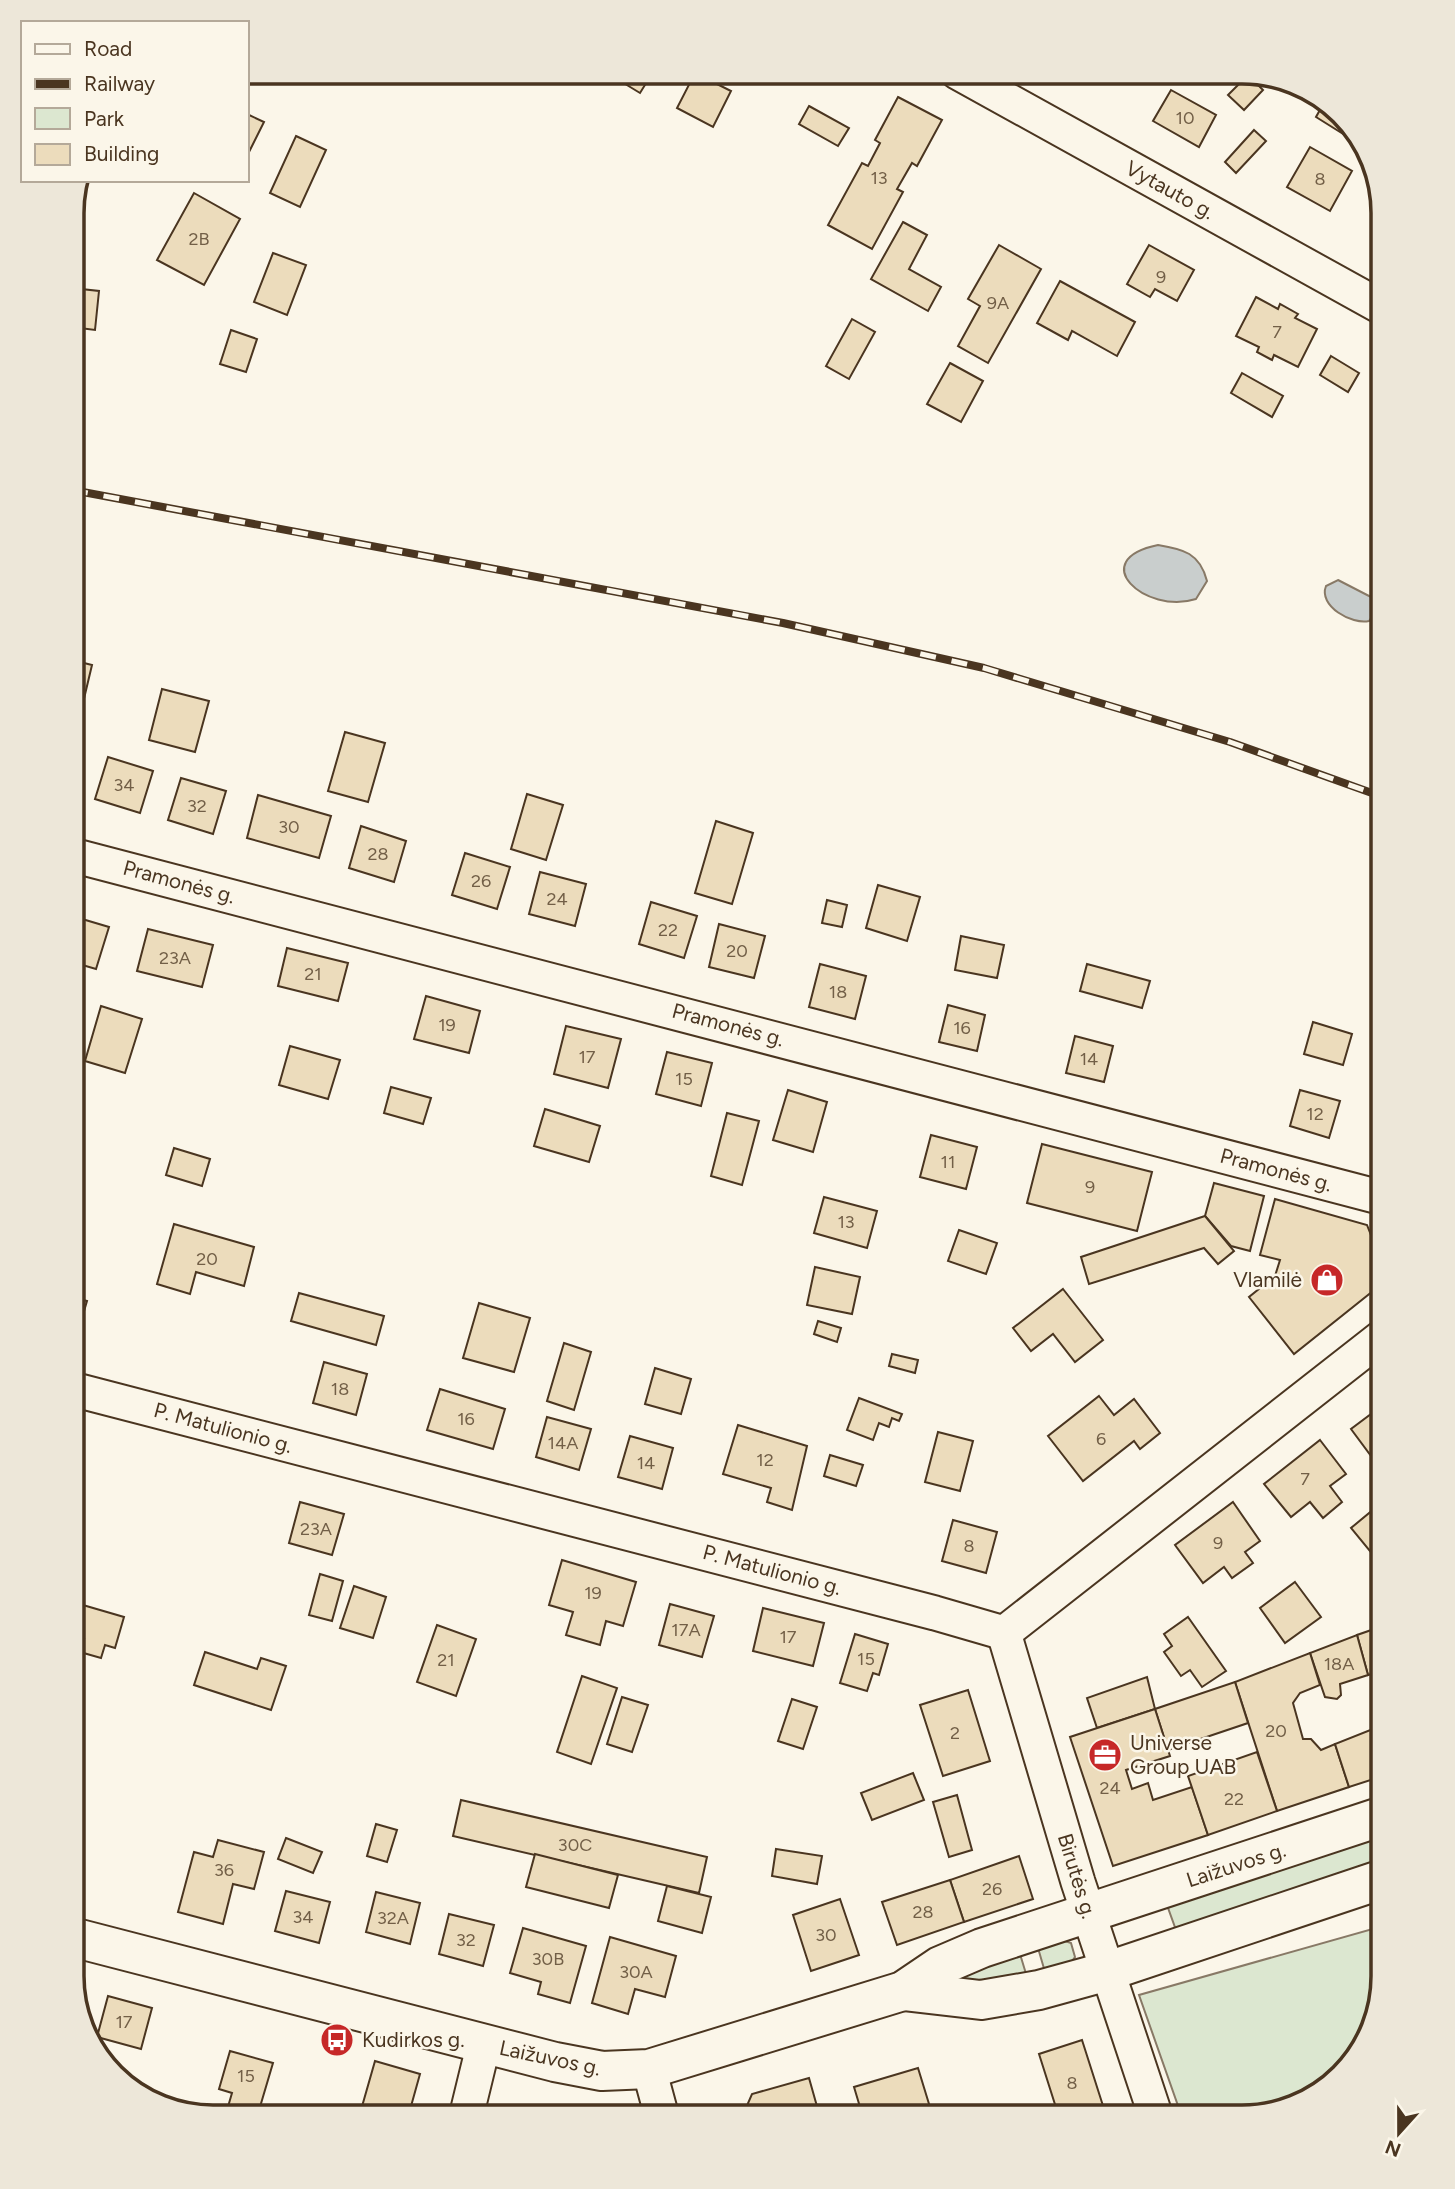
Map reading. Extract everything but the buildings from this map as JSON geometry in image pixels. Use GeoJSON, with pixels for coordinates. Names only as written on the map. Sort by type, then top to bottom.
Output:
{"type":"FeatureCollection","features":[{"type":"Feature","properties":{"kind":"main road","name":"Laižuvos g."},"geometry":{"type":"LineString","coordinates":[[84,1940],[602,2071],[649,2069],[903,1991],[940,1966],[982,1948],[1371,1820]]}},
{"type":"Feature","properties":{"kind":"main road"},"geometry":{"type":"LineString","coordinates":[[903,1991],[981,2000],[1039,1990],[1108,1971],[1371,1884]]}},
{"type":"Feature","properties":{"kind":"street","name":"Vytauto g."},"geometry":{"type":"LineString","coordinates":[[999,84],[1371,301]]}},
{"type":"Feature","properties":{"kind":"street","name":"Pramonės g."},"geometry":{"type":"LineString","coordinates":[[84,858],[1371,1195]]}},
{"type":"Feature","properties":{"kind":"street"},"geometry":{"type":"LineString","coordinates":[[1004,1633],[1371,1345]]}},
{"type":"Feature","properties":{"kind":"street","name":"P. Matulionio g."},"geometry":{"type":"LineString","coordinates":[[84,1392],[922,1609],[1004,1633]]}},
{"type":"Feature","properties":{"kind":"street","name":"Birutės g."},"geometry":{"type":"LineString","coordinates":[[1004,1633],[1089,1914],[1152,2105]]}},
{"type":"Feature","properties":{"kind":"street"},"geometry":{"type":"LineString","coordinates":[[469,2105],[484,2043]]}},
{"type":"Feature","properties":{"kind":"street"},"geometry":{"type":"LineString","coordinates":[[649,2069],[659,2105]]}},
{"type":"Feature","properties":{"kind":"green space"},"geometry":{"type":"Polygon","coordinates":[[[1371,1837],[1371,1864],[1176,1930],[1167,1905],[1371,1837]]]}},
{"type":"Feature","properties":{"kind":"green space"},"geometry":{"type":"Polygon","coordinates":[[[1371,1929],[1370,1993],[1367,2010],[1354,2041],[1321,2078],[1307,2088],[1276,2101],[1242,2105],[1178,2105],[1139,1995],[1371,1929]]]}},
{"type":"Feature","properties":{"kind":"green space"},"geometry":{"type":"Polygon","coordinates":[[[1062,1940],[1071,1943],[1075,1957],[1072,1961],[1045,1972],[1038,1948],[1062,1940]]]}},
{"type":"Feature","properties":{"kind":"green space"},"geometry":{"type":"Polygon","coordinates":[[[1020,1954],[1027,1977],[1009,1983],[947,1981],[1020,1954]]]}},
{"type":"Feature","properties":{"kind":"shaded area"},"geometry":{"type":"Polygon","coordinates":[[[1158,545],[1183,551],[1200,564],[1207,581],[1196,599],[1177,602],[1158,599],[1142,593],[1130,584],[1124,573],[1126,562],[1137,552],[1158,545]]]}},
{"type":"Feature","properties":{"kind":"shaded area"},"geometry":{"type":"Polygon","coordinates":[[[1338,580],[1371,597],[1369,621],[1354,620],[1338,612],[1327,600],[1326,586],[1338,580]]]}},
{"type":"Feature","properties":{"kind":"railway"},"geometry":{"type":"LineString","coordinates":[[84,492],[783,623],[984,668],[1230,742],[1371,793]]}},
{"type":"Feature","properties":{"kind":"place","name":"Vlamilė"},"geometry":{"type":"Point","coordinates":[1327,1280]}},
{"type":"Feature","properties":{"kind":"place","name":"Universe Group UAB"},"geometry":{"type":"Point","coordinates":[1105,1755]}},
{"type":"Feature","properties":{"kind":"place","name":"Kudirkos g."},"geometry":{"type":"Point","coordinates":[337,2040]}}]}
